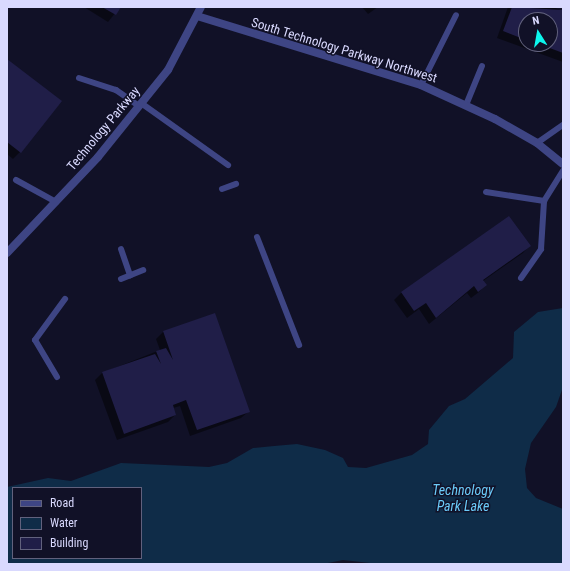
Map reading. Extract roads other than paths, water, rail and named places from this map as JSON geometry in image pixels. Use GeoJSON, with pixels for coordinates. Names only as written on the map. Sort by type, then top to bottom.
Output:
{"type":"FeatureCollection","features":[{"type":"Feature","properties":{"kind":"street","name":"Technology Parkway"},"geometry":{"type":"LineString","coordinates":[[7,253],[56,202],[140,105],[168,70],[201,7]]}},
{"type":"Feature","properties":{"kind":"street","name":"South Technology Parkway Northwest"},"geometry":{"type":"LineString","coordinates":[[197,16],[420,85],[466,105],[536,143],[563,164]]}},
{"type":"Feature","properties":{"kind":"lane"},"geometry":{"type":"LineString","coordinates":[[420,85],[456,15]]}},
{"type":"Feature","properties":{"kind":"lane"},"geometry":{"type":"LineString","coordinates":[[466,105],[482,66]]}},
{"type":"Feature","properties":{"kind":"lane"},"geometry":{"type":"LineString","coordinates":[[79,78],[116,90],[228,164]]}},
{"type":"Feature","properties":{"kind":"lane"},"geometry":{"type":"LineString","coordinates":[[536,143],[563,125]]}},
{"type":"Feature","properties":{"kind":"lane"},"geometry":{"type":"LineString","coordinates":[[521,278],[541,250],[544,200],[563,170]]}},
{"type":"Feature","properties":{"kind":"lane"},"geometry":{"type":"LineString","coordinates":[[16,180],[56,202]]}},
{"type":"Feature","properties":{"kind":"lane"},"geometry":{"type":"LineString","coordinates":[[222,189],[236,184]]}},
{"type":"Feature","properties":{"kind":"lane"},"geometry":{"type":"LineString","coordinates":[[486,192],[544,200]]}},
{"type":"Feature","properties":{"kind":"lane"},"geometry":{"type":"LineString","coordinates":[[257,237],[299,345]]}},
{"type":"Feature","properties":{"kind":"lane"},"geometry":{"type":"LineString","coordinates":[[121,249],[130,275]]}},
{"type":"Feature","properties":{"kind":"lane"},"geometry":{"type":"LineString","coordinates":[[121,279],[143,270]]}},
{"type":"Feature","properties":{"kind":"lane"},"geometry":{"type":"LineString","coordinates":[[57,377],[35,340],[65,299]]}},
{"type":"Feature","properties":{"kind":"water","name":"Technology Park Lake"},"geometry":{"type":"Polygon","coordinates":[[[563,308],[563,387],[556,407],[531,443],[525,469],[527,488],[536,498],[563,509],[563,564],[379,564],[343,560],[323,564],[7,564],[7,487],[48,478],[71,481],[121,463],[209,467],[227,463],[253,448],[297,444],[325,450],[343,458],[348,467],[366,468],[412,455],[428,444],[429,430],[449,406],[465,399],[513,358],[514,332],[538,312],[563,308]]]}}]}
